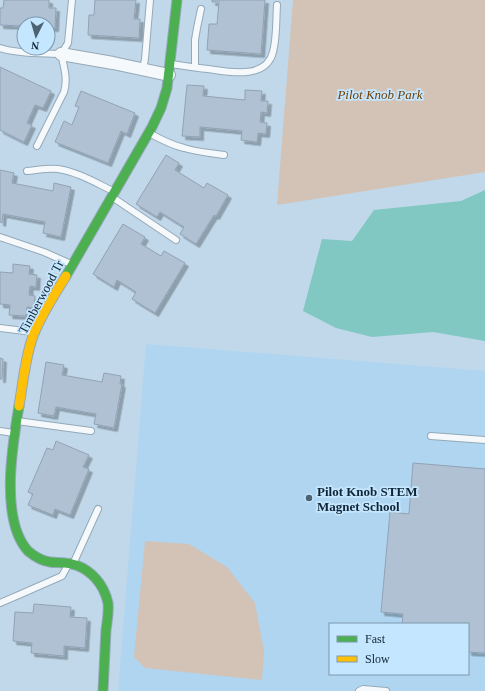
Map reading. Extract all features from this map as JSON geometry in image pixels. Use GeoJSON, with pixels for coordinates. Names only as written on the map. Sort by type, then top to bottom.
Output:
{"type":"FeatureCollection","features":[{"type":"Feature","properties":{"kind":"street","name":"Timberwood Tr"},"geometry":{"type":"LineString","coordinates":[[103,691],[108,603],[102,587],[98,580],[84,569],[70,564],[46,562],[34,557],[20,545],[6,513],[6,487],[29,347],[41,318],[159,114],[164,101],[169,70],[177,0]]}},
{"type":"Feature","properties":{"kind":"street"},"geometry":{"type":"LineString","coordinates":[[61,54],[143,69],[169,70]]}},
{"type":"Feature","properties":{"kind":"lane"},"geometry":{"type":"LineString","coordinates":[[37,146],[66,85],[61,54],[68,43],[72,0]]}},
{"type":"Feature","properties":{"kind":"lane"},"geometry":{"type":"LineString","coordinates":[[143,69],[146,52],[150,0]]}},
{"type":"Feature","properties":{"kind":"lane"},"geometry":{"type":"LineString","coordinates":[[169,70],[195,68],[238,73],[252,72],[262,68],[269,61],[273,53],[277,5]]}},
{"type":"Feature","properties":{"kind":"lane"},"geometry":{"type":"LineString","coordinates":[[195,68],[195,40],[201,9]]}},
{"type":"Feature","properties":{"kind":"lane"},"geometry":{"type":"LineString","coordinates":[[0,48],[25,52],[61,54]]}},
{"type":"Feature","properties":{"kind":"lane"},"geometry":{"type":"LineString","coordinates":[[149,133],[182,148],[224,155]]}},
{"type":"Feature","properties":{"kind":"lane"},"geometry":{"type":"LineString","coordinates":[[27,171],[59,169],[85,178],[113,194],[176,240]]}},
{"type":"Feature","properties":{"kind":"lane"},"geometry":{"type":"LineString","coordinates":[[0,237],[44,252],[72,265]]}},
{"type":"Feature","properties":{"kind":"lane"},"geometry":{"type":"LineString","coordinates":[[0,328],[34,333]]}},
{"type":"Feature","properties":{"kind":"lane"},"geometry":{"type":"LineString","coordinates":[[16,421],[91,431]]}},
{"type":"Feature","properties":{"kind":"lane"},"geometry":{"type":"LineString","coordinates":[[0,431],[14,433]]}},
{"type":"Feature","properties":{"kind":"lane"},"geometry":{"type":"LineString","coordinates":[[431,436],[485,440]]}},
{"type":"Feature","properties":{"kind":"lane"},"geometry":{"type":"LineString","coordinates":[[0,603],[62,576],[70,564],[98,509]]}},
{"type":"Feature","properties":{"kind":"lane"},"geometry":{"type":"LineString","coordinates":[[359,691],[363,689],[386,691]]}},
{"type":"Feature","properties":{"kind":"shaded area"},"geometry":{"type":"Polygon","coordinates":[[[485,190],[485,341],[433,332],[372,337],[336,328],[303,311],[322,239],[352,241],[374,210],[461,201],[485,190]]]}},
{"type":"Feature","properties":{"kind":"shaded area","name":"Pilot Knob STEM Magnet School"},"geometry":{"type":"Polygon","coordinates":[[[146,344],[485,371],[485,691],[118,691],[146,344]]]}},
{"type":"Feature","properties":{"kind":"green space","name":"Pilot Knob Park"},"geometry":{"type":"Polygon","coordinates":[[[293,0],[485,0],[485,172],[277,205],[293,0]]]}},
{"type":"Feature","properties":{"kind":"green space"},"geometry":{"type":"Polygon","coordinates":[[[145,541],[189,544],[227,567],[255,603],[264,651],[262,680],[145,668],[134,657],[145,541]]]}},
{"type":"Feature","properties":{"kind":"building"},"geometry":{"type":"Polygon","coordinates":[[[4,0],[49,0],[49,8],[56,8],[56,16],[16,16],[16,26],[0,25],[0,8],[3,8],[4,0]]]}},
{"type":"Feature","properties":{"kind":"building"},"geometry":{"type":"Polygon","coordinates":[[[95,0],[136,0],[134,19],[140,19],[139,38],[88,35],[89,15],[94,15],[95,0]]]}},
{"type":"Feature","properties":{"kind":"building"},"geometry":{"type":"Polygon","coordinates":[[[212,0],[265,0],[261,54],[207,50],[209,24],[217,24],[219,2],[212,2],[212,0]]]}},
{"type":"Feature","properties":{"kind":"building"},"geometry":{"type":"Polygon","coordinates":[[[0,67],[51,91],[43,108],[35,105],[27,123],[32,125],[24,142],[0,130],[0,67]]]}},
{"type":"Feature","properties":{"kind":"building"},"geometry":{"type":"Polygon","coordinates":[[[187,85],[204,86],[203,96],[245,100],[245,90],[262,91],[261,101],[268,101],[267,113],[261,112],[260,122],[267,123],[266,134],[258,133],[257,142],[241,140],[242,131],[200,127],[200,137],[182,136],[187,85]]]}},
{"type":"Feature","properties":{"kind":"building"},"geometry":{"type":"Polygon","coordinates":[[[81,91],[135,113],[127,134],[121,131],[108,163],[55,142],[64,121],[72,125],[79,107],[75,106],[81,91]]]}},
{"type":"Feature","properties":{"kind":"building"},"geometry":{"type":"Polygon","coordinates":[[[166,155],[179,163],[175,170],[204,188],[207,183],[228,195],[216,216],[214,215],[196,244],[180,234],[184,227],[160,212],[157,217],[136,204],[166,155]]]}},
{"type":"Feature","properties":{"kind":"building"},"geometry":{"type":"Polygon","coordinates":[[[0,170],[14,173],[12,183],[53,191],[54,183],[71,187],[61,237],[43,233],[45,222],[3,214],[2,223],[0,222],[0,170]]]}},
{"type":"Feature","properties":{"kind":"building"},"geometry":{"type":"Polygon","coordinates":[[[123,224],[145,237],[141,244],[161,256],[164,251],[185,263],[155,313],[132,299],[136,292],[117,280],[114,287],[93,274],[123,224]]]}},
{"type":"Feature","properties":{"kind":"building"},"geometry":{"type":"Polygon","coordinates":[[[13,264],[30,266],[29,274],[37,275],[36,287],[30,286],[29,295],[35,296],[34,308],[27,307],[26,316],[9,315],[10,305],[0,304],[0,272],[13,273],[13,264]]]}},
{"type":"Feature","properties":{"kind":"building"},"geometry":{"type":"Polygon","coordinates":[[[0,358],[3,359],[2,379],[0,379],[0,358]]]}},
{"type":"Feature","properties":{"kind":"building"},"geometry":{"type":"Polygon","coordinates":[[[46,362],[64,365],[62,375],[102,382],[104,373],[121,376],[120,384],[122,384],[114,428],[94,424],[96,414],[56,407],[54,416],[38,413],[46,362]]]}},
{"type":"Feature","properties":{"kind":"building"},"geometry":{"type":"Polygon","coordinates":[[[56,441],[89,455],[83,467],[89,469],[70,515],[55,509],[53,515],[28,505],[33,494],[28,492],[47,448],[53,450],[56,441]]]}},
{"type":"Feature","properties":{"kind":"building"},"geometry":{"type":"Polygon","coordinates":[[[413,463],[485,469],[485,653],[469,652],[469,623],[402,623],[403,614],[381,612],[390,512],[409,514],[413,463]]]}},
{"type":"Feature","properties":{"kind":"building"},"geometry":{"type":"Polygon","coordinates":[[[34,604],[71,607],[70,617],[87,618],[85,648],[64,646],[64,656],[31,653],[32,643],[13,641],[15,612],[33,613],[34,604]]]}},
{"type":"Feature","properties":{"kind":"traffic: fast"},"geometry":{"type":"LineString","coordinates":[[66,276],[152,127],[161,108],[167,88],[177,0]]}},
{"type":"Feature","properties":{"kind":"traffic: fast"},"geometry":{"type":"LineString","coordinates":[[19,406],[11,462],[10,482],[14,521],[19,538],[28,551],[38,558],[52,562],[77,565],[92,574],[103,589],[108,601],[103,691]]}},
{"type":"Feature","properties":{"kind":"traffic: slow"},"geometry":{"type":"LineString","coordinates":[[19,406],[30,344],[36,328],[66,276]]}},
{"type":"Feature","properties":{"kind":"place","name":"Pilot Knob STEM Magnet School"},"geometry":{"type":"Point","coordinates":[309,498]}}]}
